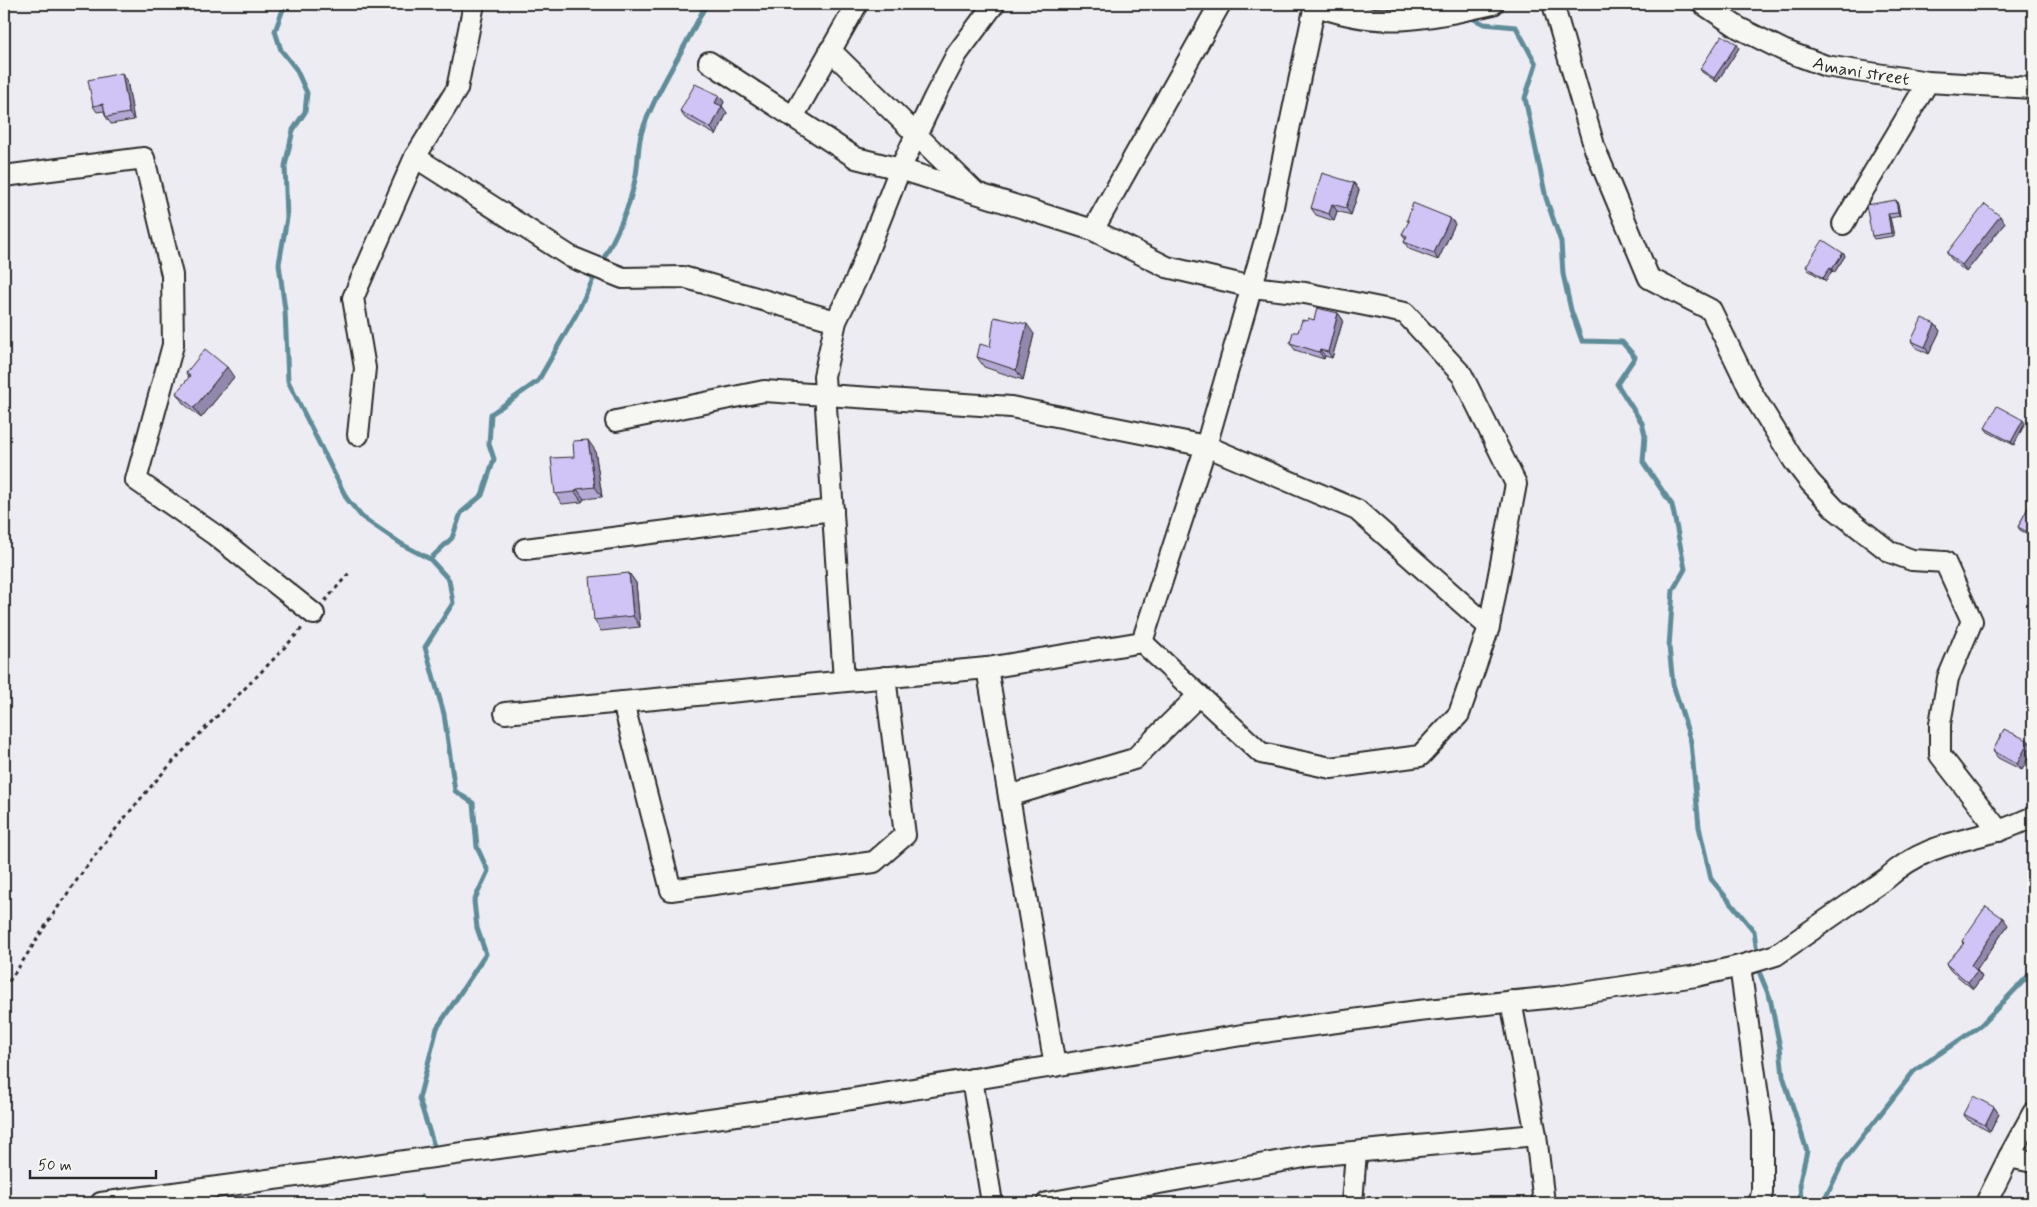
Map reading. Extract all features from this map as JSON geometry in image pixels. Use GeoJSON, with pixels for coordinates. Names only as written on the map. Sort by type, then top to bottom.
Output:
{"type":"FeatureCollection","features":[{"type":"Feature","properties":{"kind":"street"},"geometry":{"type":"LineString","coordinates":[[358,435],[366,368],[353,298],[415,158],[457,89],[474,4]]}},
{"type":"Feature","properties":{"kind":"street"},"geometry":{"type":"LineString","coordinates":[[792,117],[857,4]]}},
{"type":"Feature","properties":{"kind":"street"},"geometry":{"type":"LineString","coordinates":[[844,681],[824,376],[836,320],[857,278],[900,169],[956,54],[994,4]]}},
{"type":"Feature","properties":{"kind":"street"},"geometry":{"type":"LineString","coordinates":[[1093,230],[1220,4]]}},
{"type":"Feature","properties":{"kind":"street"},"geometry":{"type":"LineString","coordinates":[[1142,642],[1206,446],[1268,230],[1313,4],[1330,11],[1374,20],[1415,20],[1443,16],[1493,4]]}},
{"type":"Feature","properties":{"kind":"street"},"geometry":{"type":"LineString","coordinates":[[1553,4],[1595,149],[1649,278],[1711,310],[1750,390],[1789,453],[1810,482],[1835,509],[1890,552],[1912,560],[1945,562],[1972,621],[1948,678],[1940,724],[1940,755],[1999,831]]}},
{"type":"Feature","properties":{"kind":"street","name":"Amani street"},"geometry":{"type":"LineString","coordinates":[[1703,4],[1739,28],[1803,59],[1826,66],[1928,82],[2033,88]]}},
{"type":"Feature","properties":{"kind":"street"},"geometry":{"type":"LineString","coordinates":[[830,50],[978,194]]}},
{"type":"Feature","properties":{"kind":"street"},"geometry":{"type":"LineString","coordinates":[[709,62],[856,158],[900,169],[1093,230],[1167,267],[1252,287],[1305,293],[1405,313],[1462,375],[1516,484],[1489,627],[1459,714],[1420,756],[1331,768],[1261,753],[1142,642]]}},
{"type":"Feature","properties":{"kind":"street"},"geometry":{"type":"LineString","coordinates":[[1842,224],[1928,82]]}},
{"type":"Feature","properties":{"kind":"street"},"geometry":{"type":"LineString","coordinates":[[4,176],[144,158],[172,274],[173,345],[136,480],[215,535],[314,614]]}},
{"type":"Feature","properties":{"kind":"street"},"geometry":{"type":"LineString","coordinates":[[415,158],[571,257],[623,278],[683,277],[836,320]]}},
{"type":"Feature","properties":{"kind":"street"},"geometry":{"type":"LineString","coordinates":[[616,421],[764,391],[1011,407],[1206,446],[1358,510],[1489,627]]}},
{"type":"Feature","properties":{"kind":"street"},"geometry":{"type":"LineString","coordinates":[[525,549],[833,510]]}},
{"type":"Feature","properties":{"kind":"street"},"geometry":{"type":"LineString","coordinates":[[505,713],[987,668],[1142,642]]}},
{"type":"Feature","properties":{"kind":"street"},"geometry":{"type":"LineString","coordinates":[[987,668],[1055,1066]]}},
{"type":"Feature","properties":{"kind":"street"},"geometry":{"type":"LineString","coordinates":[[622,702],[671,890],[874,862],[905,835],[885,677]]}},
{"type":"Feature","properties":{"kind":"street"},"geometry":{"type":"LineString","coordinates":[[1009,796],[1134,759],[1199,695]]}},
{"type":"Feature","properties":{"kind":"street"},"geometry":{"type":"LineString","coordinates":[[101,1203],[846,1100],[1242,1035],[1652,984],[1740,966],[1776,954],[1887,878],[1898,868],[1937,846],[1999,831],[2033,817]]}},
{"type":"Feature","properties":{"kind":"street"},"geometry":{"type":"LineString","coordinates":[[1740,966],[1762,1125],[1762,1193],[1759,1203]]}},
{"type":"Feature","properties":{"kind":"street"},"geometry":{"type":"LineString","coordinates":[[1511,1001],[1536,1135],[1544,1203]]}},
{"type":"Feature","properties":{"kind":"street"},"geometry":{"type":"LineString","coordinates":[[972,1079],[992,1203]]}},
{"type":"Feature","properties":{"kind":"street"},"geometry":{"type":"LineString","coordinates":[[1986,1203],[2033,1113]]}},
{"type":"Feature","properties":{"kind":"street"},"geometry":{"type":"LineString","coordinates":[[1047,1203],[1310,1156],[1536,1135]]}},
{"type":"Feature","properties":{"kind":"street"},"geometry":{"type":"LineString","coordinates":[[1352,1203],[1356,1152]]}},
{"type":"Feature","properties":{"kind":"street"},"geometry":{"type":"LineString","coordinates":[[2009,1157],[2033,1162]]}},
{"type":"Feature","properties":{"kind":"path"},"geometry":{"type":"LineString","coordinates":[[4,988],[60,904],[144,794],[226,707],[267,667],[349,573]]}},
{"type":"Feature","properties":{"kind":"building"},"geometry":{"type":"Polygon","coordinates":[[[1722,35],[1737,44],[1714,78],[1700,69],[1722,35]]]}},
{"type":"Feature","properties":{"kind":"building"},"geometry":{"type":"Polygon","coordinates":[[[122,73],[129,113],[106,117],[103,104],[93,106],[88,80],[122,73]]]}},
{"type":"Feature","properties":{"kind":"building"},"geometry":{"type":"Polygon","coordinates":[[[695,84],[719,95],[715,103],[722,106],[711,128],[680,111],[695,84]]]}},
{"type":"Feature","properties":{"kind":"building"},"geometry":{"type":"Polygon","coordinates":[[[1322,173],[1354,183],[1346,208],[1332,204],[1329,214],[1311,208],[1322,173]]]}},
{"type":"Feature","properties":{"kind":"building"},"geometry":{"type":"Polygon","coordinates":[[[1896,200],[1898,213],[1888,214],[1891,233],[1872,236],[1866,205],[1896,200]]]}},
{"type":"Feature","properties":{"kind":"building"},"geometry":{"type":"Polygon","coordinates":[[[1413,203],[1450,218],[1434,253],[1404,242],[1407,236],[1402,234],[1409,221],[1407,220],[1413,203]]]}},
{"type":"Feature","properties":{"kind":"building"},"geometry":{"type":"Polygon","coordinates":[[[1985,204],[2000,216],[1962,265],[1947,253],[1985,204]]]}},
{"type":"Feature","properties":{"kind":"building"},"geometry":{"type":"Polygon","coordinates":[[[1823,240],[1843,253],[1823,278],[1806,266],[1823,240]]]}},
{"type":"Feature","properties":{"kind":"building"},"geometry":{"type":"Polygon","coordinates":[[[1317,308],[1338,313],[1328,352],[1320,350],[1319,352],[1290,343],[1293,332],[1298,332],[1302,320],[1308,321],[1308,318],[1314,320],[1317,308]]]}},
{"type":"Feature","properties":{"kind":"building"},"geometry":{"type":"Polygon","coordinates":[[[994,317],[1027,324],[1016,370],[977,357],[980,344],[990,347],[994,317]]]}},
{"type":"Feature","properties":{"kind":"building"},"geometry":{"type":"Polygon","coordinates":[[[1922,318],[1935,324],[1925,347],[1911,341],[1922,318]]]}},
{"type":"Feature","properties":{"kind":"building"},"geometry":{"type":"Polygon","coordinates":[[[205,349],[227,367],[194,408],[176,393],[190,376],[186,373],[205,349]]]}},
{"type":"Feature","properties":{"kind":"building"},"geometry":{"type":"Polygon","coordinates":[[[1997,406],[2023,420],[2011,442],[1985,428],[1997,406]]]}},
{"type":"Feature","properties":{"kind":"building"},"geometry":{"type":"Polygon","coordinates":[[[588,440],[595,487],[555,494],[551,458],[574,457],[573,441],[588,440]]]}},
{"type":"Feature","properties":{"kind":"building"},"geometry":{"type":"Polygon","coordinates":[[[2033,498],[2033,535],[2018,527],[2033,498]]]}},
{"type":"Feature","properties":{"kind":"building"},"geometry":{"type":"Polygon","coordinates":[[[629,573],[633,616],[594,620],[590,577],[629,573]]]}},
{"type":"Feature","properties":{"kind":"building"},"geometry":{"type":"Polygon","coordinates":[[[2004,729],[2029,741],[2017,764],[1993,751],[2004,729]]]}},
{"type":"Feature","properties":{"kind":"building"},"geometry":{"type":"Polygon","coordinates":[[[1986,906],[2003,918],[1971,965],[1977,971],[1968,982],[1946,964],[1964,943],[1962,941],[1986,906]]]}},
{"type":"Feature","properties":{"kind":"building"},"geometry":{"type":"Polygon","coordinates":[[[1973,1096],[1994,1107],[1985,1125],[1963,1114],[1973,1096]]]}},
{"type":"Feature","properties":{"kind":"waterway"},"geometry":{"type":"LineString","coordinates":[[285,4],[275,31],[281,50],[296,69],[307,93],[305,112],[293,130],[285,166],[287,218],[279,264],[285,310],[288,381],[347,499],[362,517],[403,545],[430,559],[449,580],[453,603],[425,647],[444,714],[455,791],[473,803],[477,847],[488,871],[474,901],[477,928],[486,954],[437,1028],[419,1099],[435,1149]]}},
{"type":"Feature","properties":{"kind":"waterway"},"geometry":{"type":"LineString","coordinates":[[600,265],[616,234],[629,202],[636,174],[642,131],[664,82],[706,4]]}},
{"type":"Feature","properties":{"kind":"waterway"},"geometry":{"type":"LineString","coordinates":[[1468,16],[1484,24],[1516,27],[1536,64],[1525,98],[1546,198],[1561,242],[1563,274],[1571,310],[1582,341],[1622,342],[1635,357],[1617,384],[1642,423],[1645,435],[1643,462],[1672,505],[1685,569],[1673,590],[1669,647],[1673,684],[1691,742],[1699,827],[1711,879],[1754,931],[1756,946]]}},
{"type":"Feature","properties":{"kind":"waterway"},"geometry":{"type":"LineString","coordinates":[[430,559],[452,538],[461,513],[482,495],[494,459],[489,444],[491,414],[538,381],[577,313],[596,273]]}},
{"type":"Feature","properties":{"kind":"waterway"},"geometry":{"type":"LineString","coordinates":[[1823,1203],[1843,1162],[1914,1071],[1980,1026],[2033,971]]}},
{"type":"Feature","properties":{"kind":"waterway"},"geometry":{"type":"LineString","coordinates":[[1760,974],[1770,998],[1780,1047],[1783,1076],[1807,1151],[1800,1181],[1801,1203]]}},
{"type":"Feature","properties":{"kind":"waterway"},"geometry":{"type":"LineString","coordinates":[[418,1203],[422,1197]]}}]}
